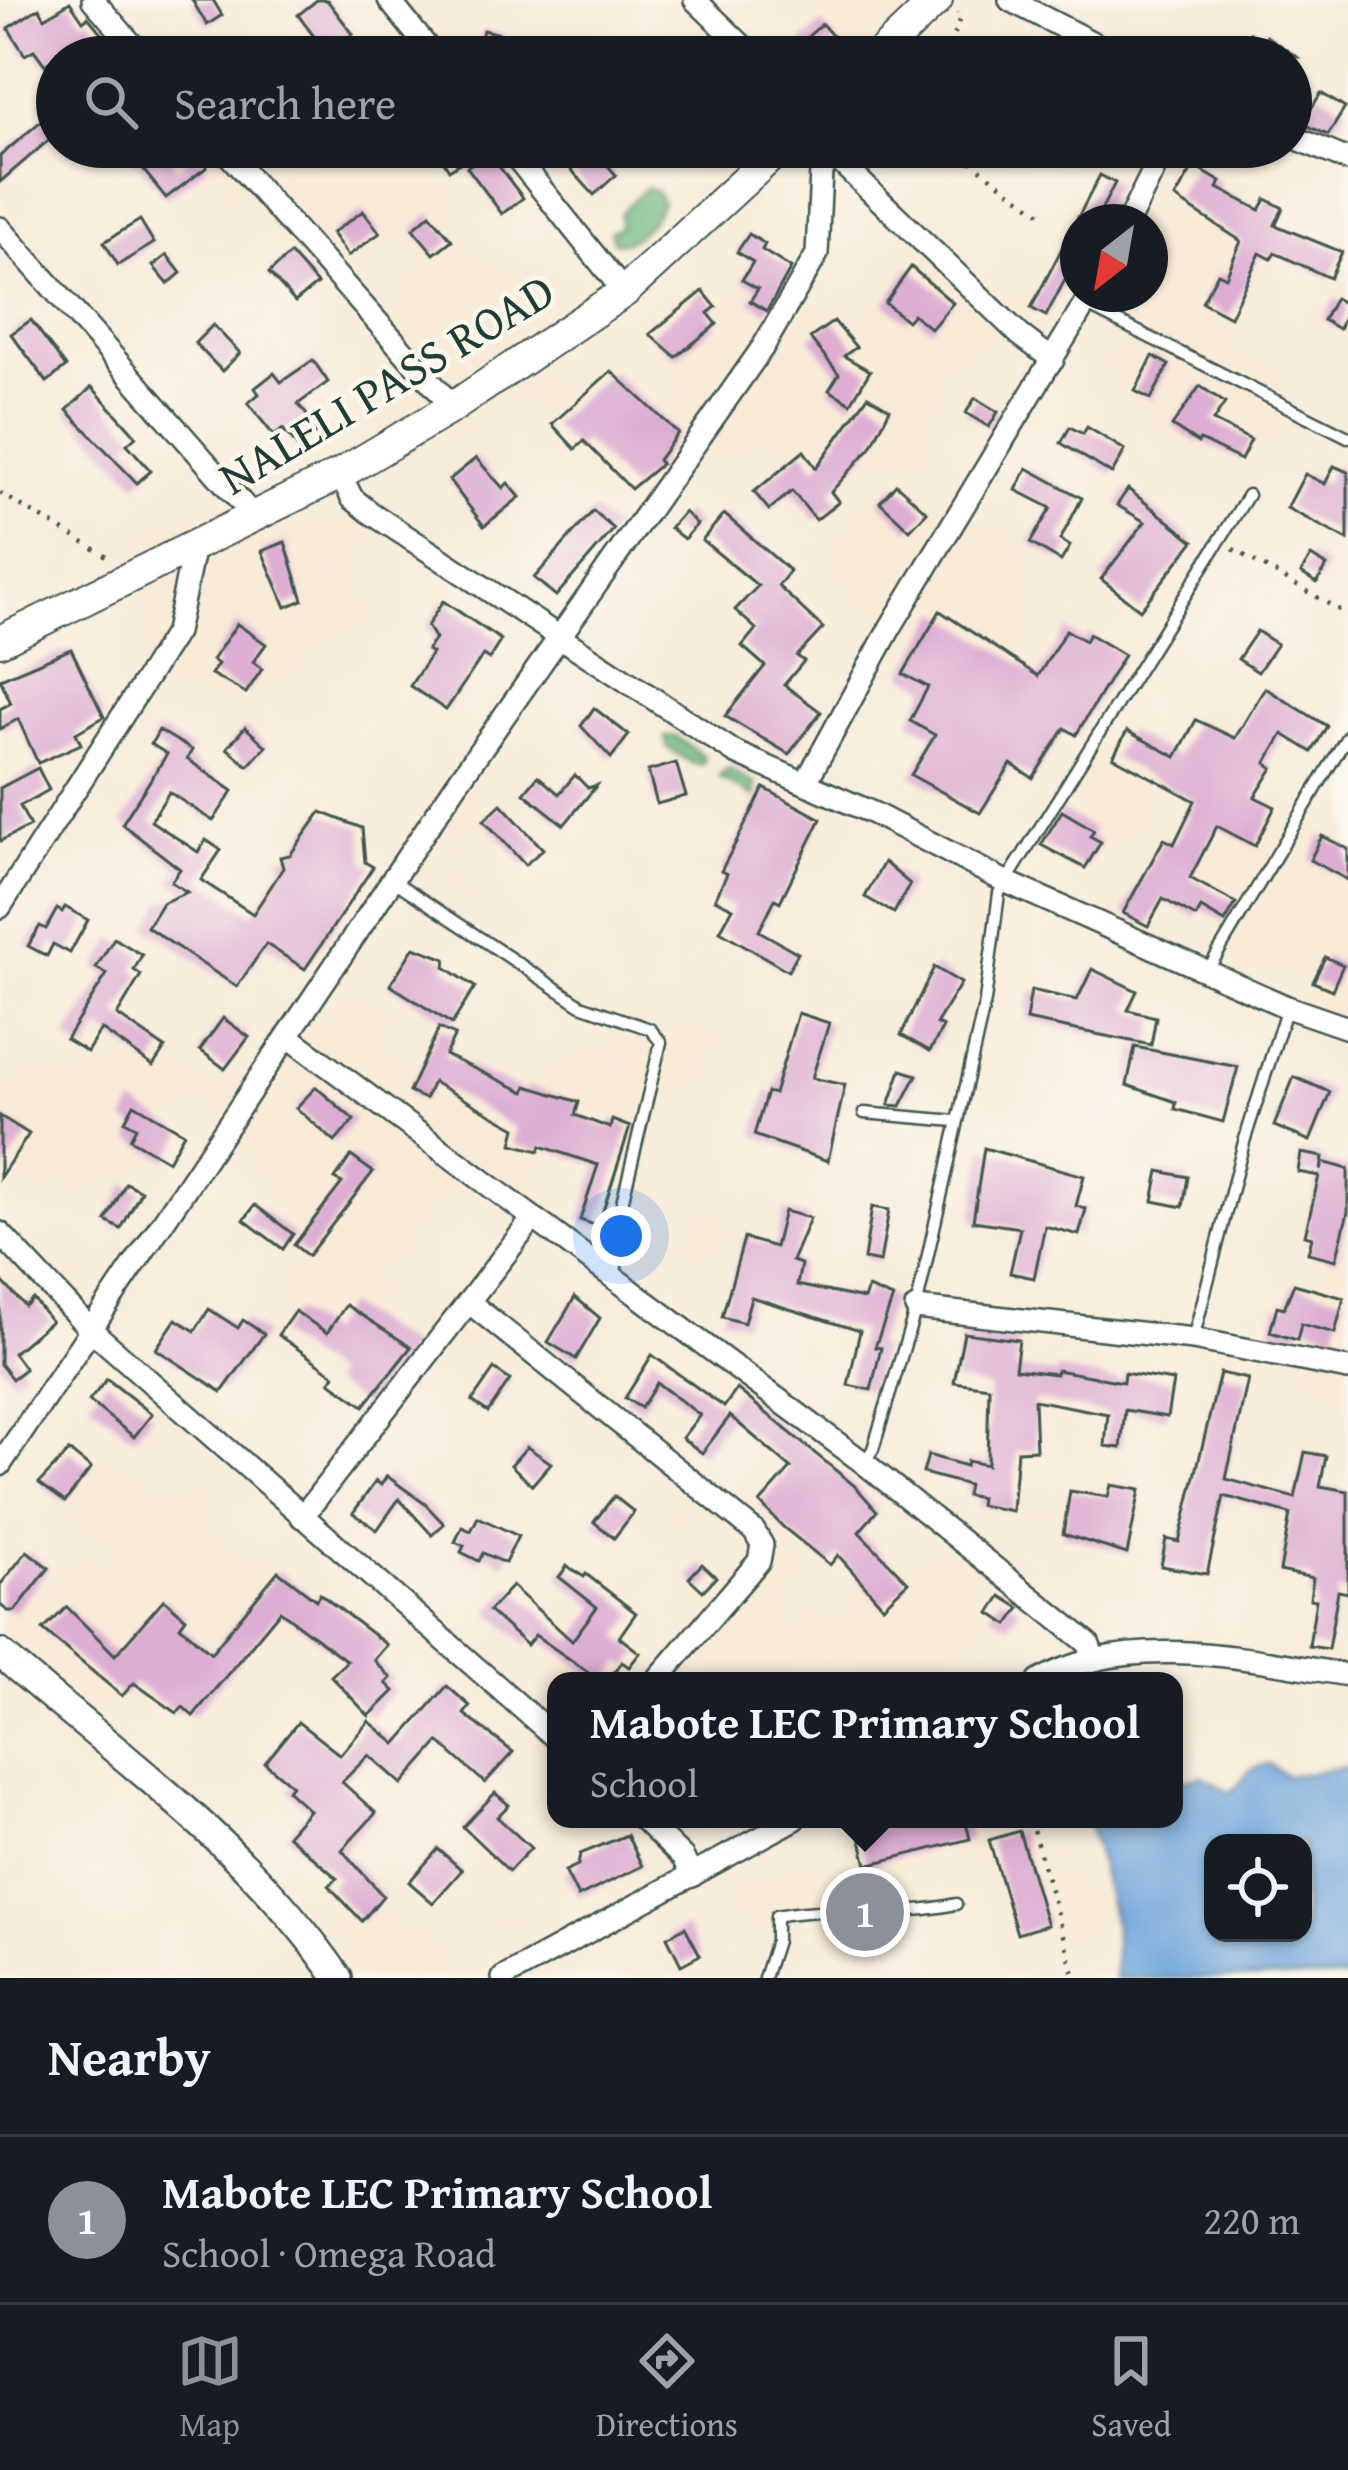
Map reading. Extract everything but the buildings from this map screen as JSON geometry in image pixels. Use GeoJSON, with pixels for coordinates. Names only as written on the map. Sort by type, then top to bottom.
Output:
{"type":"FeatureCollection","features":[{"type":"Feature","properties":{"kind":"main road"},"geometry":{"type":"LineString","coordinates":[[901,36],[941,0]]}},
{"type":"Feature","properties":{"kind":"main road","name":"NALELI PASS ROAD"},"geometry":{"type":"LineString","coordinates":[[0,641],[340,474],[453,406],[624,292],[758,168]]}},
{"type":"Feature","properties":{"kind":"street"},"geometry":{"type":"LineString","coordinates":[[93,0],[124,36]]}},
{"type":"Feature","properties":{"kind":"street"},"geometry":{"type":"LineString","coordinates":[[389,0],[418,36]]}},
{"type":"Feature","properties":{"kind":"street"},"geometry":{"type":"LineString","coordinates":[[695,0],[732,36]]}},
{"type":"Feature","properties":{"kind":"street"},"geometry":{"type":"LineString","coordinates":[[1010,0],[1079,36]]}},
{"type":"Feature","properties":{"kind":"street"},"geometry":{"type":"LineString","coordinates":[[1312,145],[1348,160]]}},
{"type":"Feature","properties":{"kind":"street"},"geometry":{"type":"LineString","coordinates":[[241,168],[453,406]]}},
{"type":"Feature","properties":{"kind":"street"},"geometry":{"type":"LineString","coordinates":[[525,168],[624,292]]}},
{"type":"Feature","properties":{"kind":"street"},"geometry":{"type":"LineString","coordinates":[[0,1465],[556,640],[793,299],[818,254],[822,168]]}},
{"type":"Feature","properties":{"kind":"street"},"geometry":{"type":"LineString","coordinates":[[847,168],[1020,335],[1053,360]]}},
{"type":"Feature","properties":{"kind":"street"},"geometry":{"type":"LineString","coordinates":[[1137,204],[1155,168]]}},
{"type":"Feature","properties":{"kind":"street"},"geometry":{"type":"LineString","coordinates":[[0,228],[255,518]]}},
{"type":"Feature","properties":{"kind":"street"},"geometry":{"type":"LineString","coordinates":[[806,782],[890,628],[1081,312]]}},
{"type":"Feature","properties":{"kind":"street"},"geometry":{"type":"LineString","coordinates":[[340,474],[352,498],[371,513],[556,640],[736,753],[806,782],[1004,881],[1209,968],[1287,1007],[1348,1028]]}},
{"type":"Feature","properties":{"kind":"street"},"geometry":{"type":"LineString","coordinates":[[0,907],[176,632],[194,546]]}},
{"type":"Feature","properties":{"kind":"street"},"geometry":{"type":"LineString","coordinates":[[289,1037],[531,1221],[864,1463],[1088,1643],[1095,1660]]}},
{"type":"Feature","properties":{"kind":"street"},"geometry":{"type":"LineString","coordinates":[[302,1517],[531,1221]]}},
{"type":"Feature","properties":{"kind":"street"},"geometry":{"type":"LineString","coordinates":[[0,1233],[89,1328],[547,1730]]}},
{"type":"Feature","properties":{"kind":"street"},"geometry":{"type":"LineString","coordinates":[[470,1303],[714,1497],[754,1531],[762,1545],[759,1562],[664,1672]]}},
{"type":"Feature","properties":{"kind":"street"},"geometry":{"type":"LineString","coordinates":[[916,1308],[1193,1339],[1348,1370]]}},
{"type":"Feature","properties":{"kind":"street"},"geometry":{"type":"LineString","coordinates":[[0,1653],[250,1870],[309,1935],[338,1978]]}},
{"type":"Feature","properties":{"kind":"street"},"geometry":{"type":"LineString","coordinates":[[1064,1672],[1095,1660],[1200,1656],[1348,1675]]}},
{"type":"Feature","properties":{"kind":"street"},"geometry":{"type":"LineString","coordinates":[[652,1828],[683,1858],[692,1876]]}},
{"type":"Feature","properties":{"kind":"street"},"geometry":{"type":"LineString","coordinates":[[503,1978],[779,1828]]}},
{"type":"Feature","properties":{"kind":"lane"},"geometry":{"type":"LineString","coordinates":[[1111,312],[1348,437]]}},
{"type":"Feature","properties":{"kind":"lane"},"geometry":{"type":"LineString","coordinates":[[864,1463],[916,1308],[986,1001],[1004,881],[1248,495]]}},
{"type":"Feature","properties":{"kind":"lane"},"geometry":{"type":"LineString","coordinates":[[1209,968],[1348,735]]}},
{"type":"Feature","properties":{"kind":"lane"},"geometry":{"type":"LineString","coordinates":[[394,881],[581,1005],[650,1029],[662,1042],[622,1203],[614,1278]]}},
{"type":"Feature","properties":{"kind":"lane"},"geometry":{"type":"LineString","coordinates":[[1193,1339],[1244,1142],[1287,1007]]}},
{"type":"Feature","properties":{"kind":"lane"},"geometry":{"type":"LineString","coordinates":[[864,1113],[956,1121]]}},
{"type":"Feature","properties":{"kind":"lane"},"geometry":{"type":"LineString","coordinates":[[764,1978],[776,1941],[776,1916],[821,1907],[907,1912],[956,1904]]}},
{"type":"Feature","properties":{"kind":"path"},"geometry":{"type":"LineString","coordinates":[[941,0],[961,17],[954,36]]}},
{"type":"Feature","properties":{"kind":"path"},"geometry":{"type":"LineString","coordinates":[[980,168],[1042,214]]}},
{"type":"Feature","properties":{"kind":"path"},"geometry":{"type":"LineString","coordinates":[[0,494],[69,538],[142,573]]}},
{"type":"Feature","properties":{"kind":"path"},"geometry":{"type":"LineString","coordinates":[[1219,541],[1348,615]]}},
{"type":"Feature","properties":{"kind":"path"},"geometry":{"type":"LineString","coordinates":[[1033,1828],[1075,1978]]}},
{"type":"Feature","properties":{"kind":"green space"},"geometry":{"type":"Polygon","coordinates":[[[646,187],[657,192],[662,203],[658,210],[635,236],[613,241],[610,231],[620,227],[620,213],[646,187]]]}},
{"type":"Feature","properties":{"kind":"green space"},"geometry":{"type":"Polygon","coordinates":[[[675,736],[704,757],[703,764],[693,764],[667,747],[665,737],[675,736]]]}},
{"type":"Feature","properties":{"kind":"green space"},"geometry":{"type":"Polygon","coordinates":[[[728,768],[756,784],[754,797],[719,777],[728,768]]]}},
{"type":"Feature","properties":{"kind":"water"},"geometry":{"type":"Polygon","coordinates":[[[1269,1764],[1286,1776],[1348,1767],[1348,1978],[1115,1978],[1115,1927],[1090,1828],[1183,1828],[1183,1781],[1203,1776],[1230,1793],[1252,1769],[1269,1764]]]}},
{"type":"Feature","properties":{"kind":"place","name":"Mabote LEC Primary School"},"geometry":{"type":"Point","coordinates":[865,1912]}}]}
